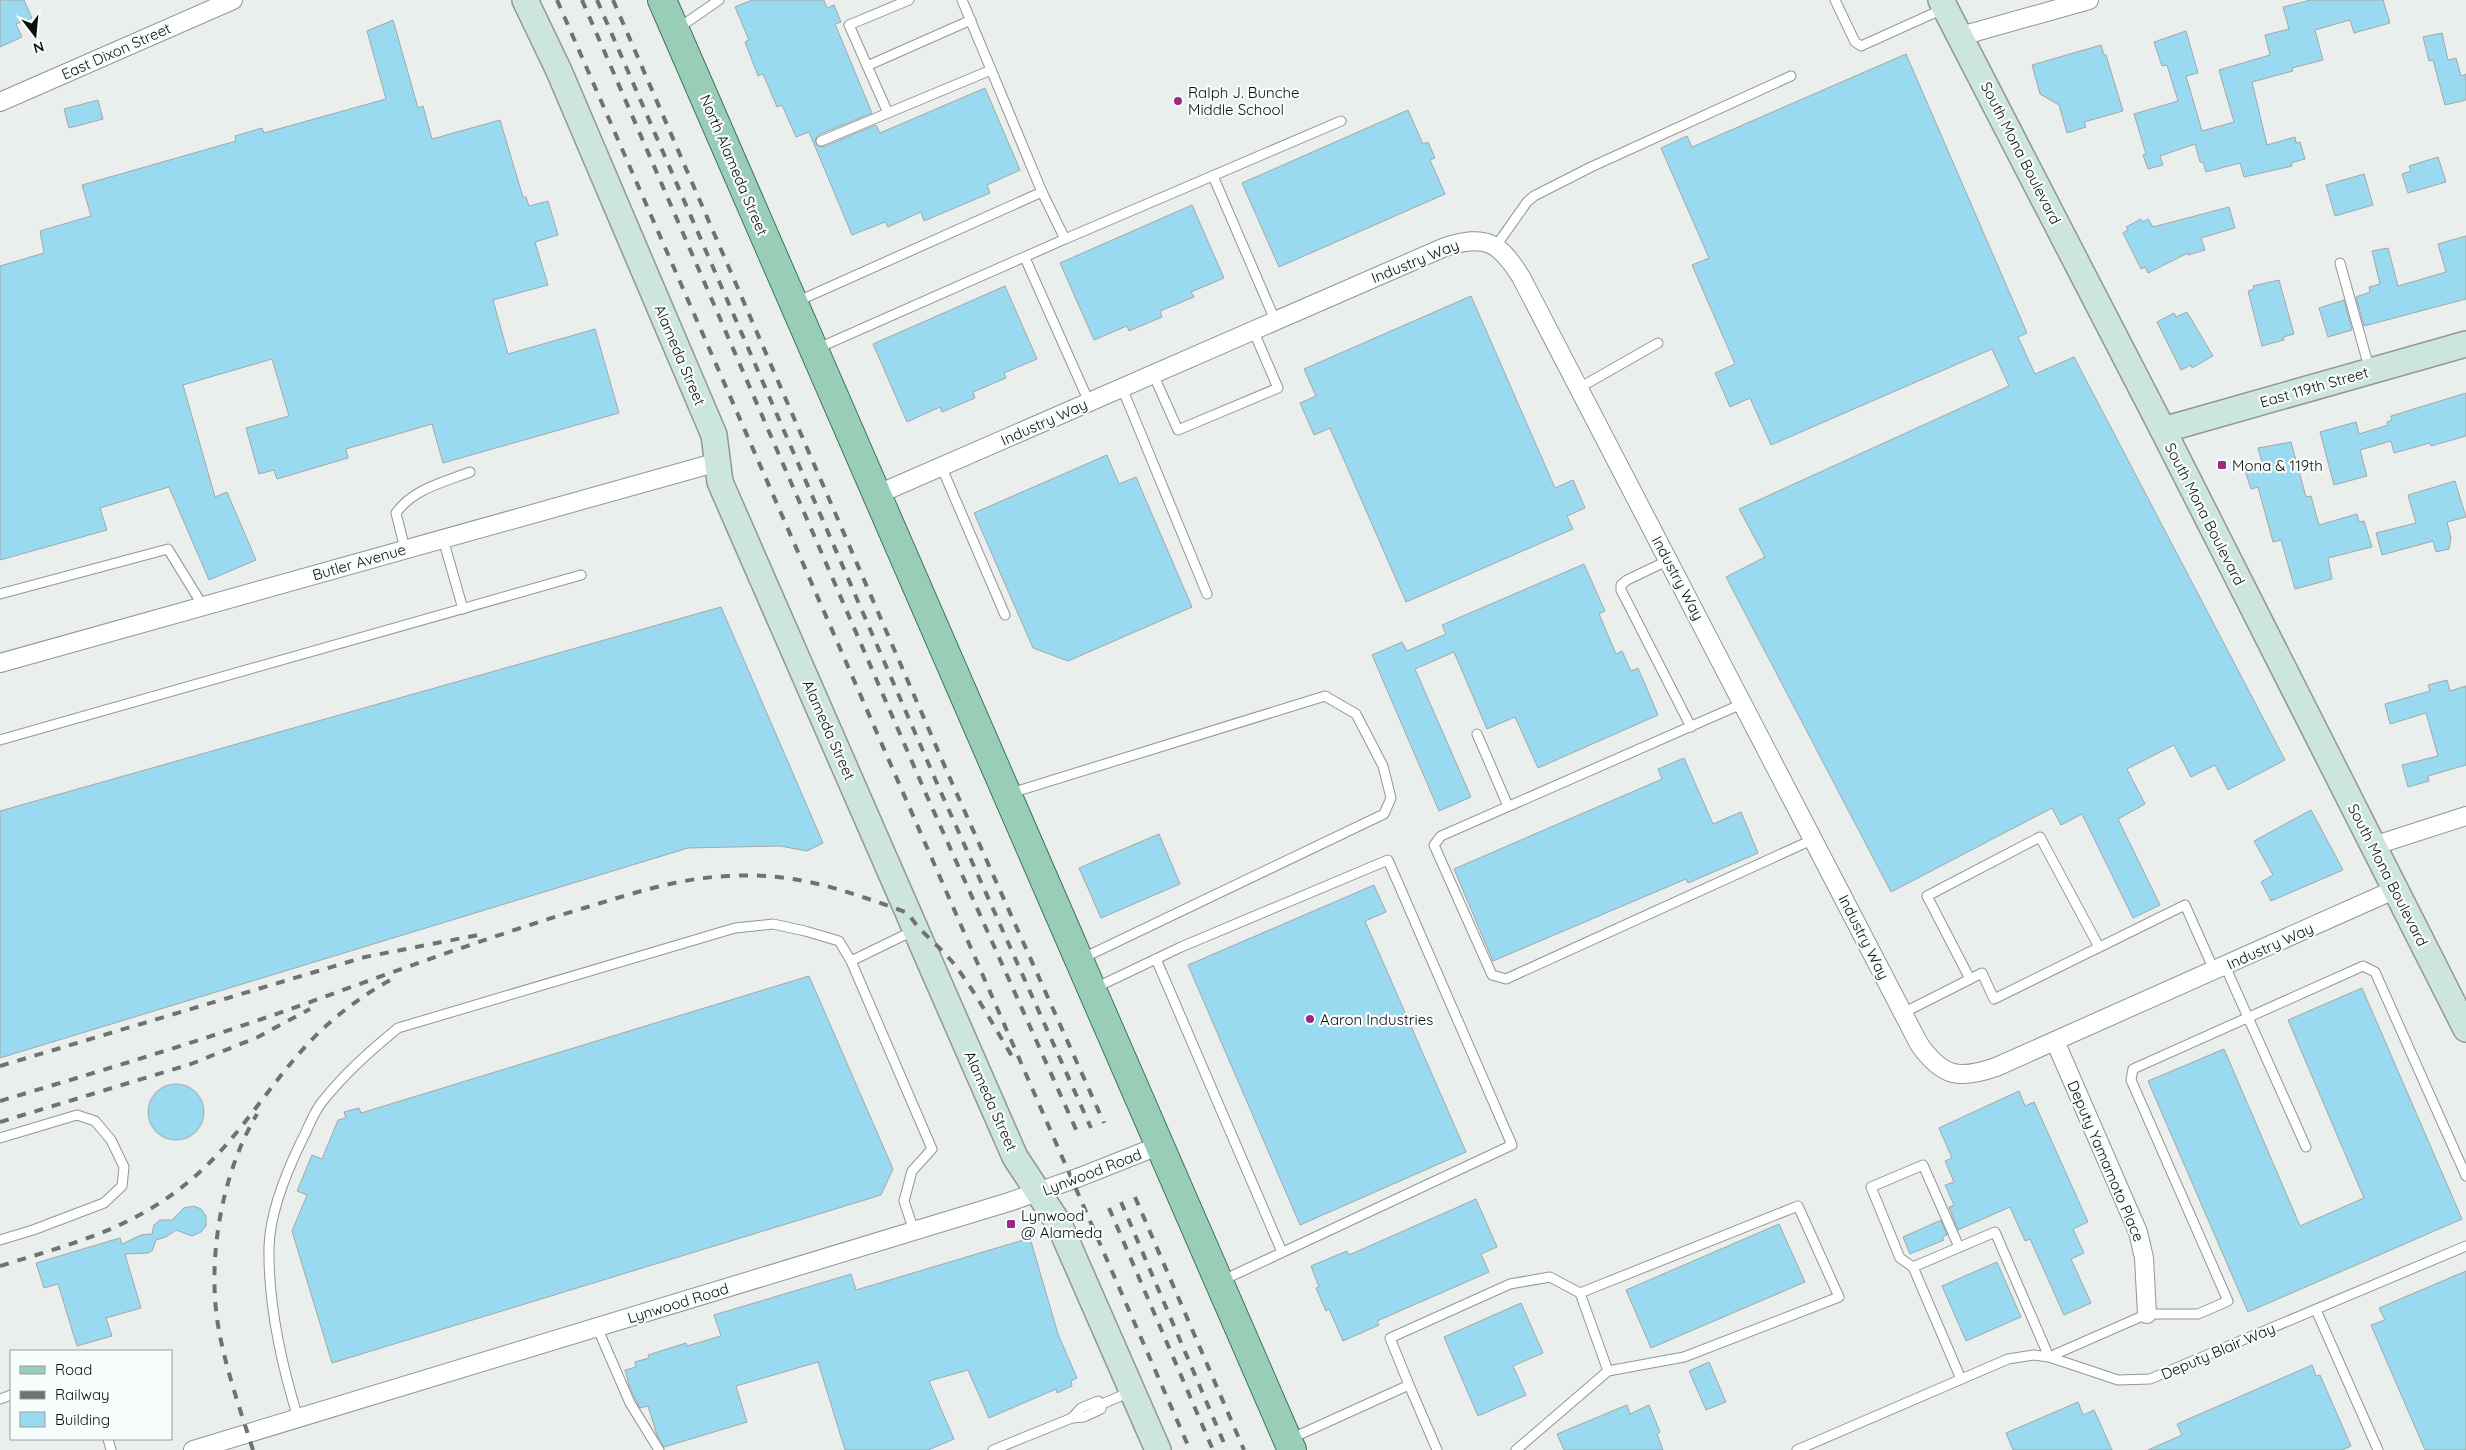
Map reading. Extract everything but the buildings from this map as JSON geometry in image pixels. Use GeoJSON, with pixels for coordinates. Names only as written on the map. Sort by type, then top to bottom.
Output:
{"type":"FeatureCollection","features":[{"type":"Feature","properties":{"kind":"main road","name":"North Alameda Street"},"geometry":{"type":"LineString","coordinates":[[662,0],[809,340]]}},
{"type":"Feature","properties":{"kind":"main road"},"geometry":{"type":"LineString","coordinates":[[809,340],[1158,1146],[1290,1445]]}},
{"type":"Feature","properties":{"kind":"street","name":"East Dixon Street"},"geometry":{"type":"LineString","coordinates":[[0,102],[233,0]]}},
{"type":"Feature","properties":{"kind":"street","name":"Alameda Street"},"geometry":{"type":"LineString","coordinates":[[525,0],[559,71],[714,435],[720,482],[915,929],[1015,1157],[1060,1224],[1158,1450]]}},
{"type":"Feature","properties":{"kind":"street"},"geometry":{"type":"LineString","coordinates":[[1961,36],[2089,0]]}},
{"type":"Feature","properties":{"kind":"street","name":"South Mona Boulevard"},"geometry":{"type":"LineString","coordinates":[[1943,4],[2163,430],[2466,1029]]}},
{"type":"Feature","properties":{"kind":"street","name":"Industry Way"},"geometry":{"type":"LineString","coordinates":[[876,495],[1445,247],[1463,241],[1480,242],[1496,246],[1510,259],[1521,277],[1744,703],[1919,1044],[1938,1068],[1965,1075],[1979,1073],[1996,1067],[2396,890]]}},
{"type":"Feature","properties":{"kind":"street","name":"East 119th Street"},"geometry":{"type":"LineString","coordinates":[[2163,430],[2466,344]]}},
{"type":"Feature","properties":{"kind":"street","name":"Butler Avenue"},"geometry":{"type":"LineString","coordinates":[[0,663],[718,462]]}},
{"type":"Feature","properties":{"kind":"street"},"geometry":{"type":"LineString","coordinates":[[2373,846],[2466,816]]}},
{"type":"Feature","properties":{"kind":"street","name":"Deputy Yamamoto Place"},"geometry":{"type":"LineString","coordinates":[[2055,1041],[2138,1232],[2144,1258],[2146,1314]]}},
{"type":"Feature","properties":{"kind":"street","name":"Lynwood Road"},"geometry":{"type":"LineString","coordinates":[[193,1450],[1040,1192],[1158,1146]]}},
{"type":"Feature","properties":{"kind":"lane"},"geometry":{"type":"LineString","coordinates":[[675,30],[719,0]]}},
{"type":"Feature","properties":{"kind":"lane"},"geometry":{"type":"LineString","coordinates":[[888,113],[849,25],[908,0]]}},
{"type":"Feature","properties":{"kind":"lane"},"geometry":{"type":"LineString","coordinates":[[962,0],[1042,192],[1065,239]]}},
{"type":"Feature","properties":{"kind":"lane"},"geometry":{"type":"LineString","coordinates":[[1835,0],[1855,42],[1861,46],[1943,4]]}},
{"type":"Feature","properties":{"kind":"lane"},"geometry":{"type":"LineString","coordinates":[[867,66],[971,20]]}},
{"type":"Feature","properties":{"kind":"lane"},"geometry":{"type":"LineString","coordinates":[[821,141],[991,70]]}},
{"type":"Feature","properties":{"kind":"lane"},"geometry":{"type":"LineString","coordinates":[[1496,246],[1527,202],[1534,196],[1590,167],[1792,76]]}},
{"type":"Feature","properties":{"kind":"lane"},"geometry":{"type":"LineString","coordinates":[[809,340],[1025,258],[1065,239],[1341,121]]}},
{"type":"Feature","properties":{"kind":"lane"},"geometry":{"type":"LineString","coordinates":[[1213,176],[1275,320]]}},
{"type":"Feature","properties":{"kind":"lane"},"geometry":{"type":"LineString","coordinates":[[793,303],[1042,192]]}},
{"type":"Feature","properties":{"kind":"lane"},"geometry":{"type":"LineString","coordinates":[[1025,258],[1089,402]]}},
{"type":"Feature","properties":{"kind":"lane"},"geometry":{"type":"LineString","coordinates":[[2340,263],[2370,371]]}},
{"type":"Feature","properties":{"kind":"lane"},"geometry":{"type":"LineString","coordinates":[[1153,374],[1178,430],[1278,388],[1253,330]]}},
{"type":"Feature","properties":{"kind":"lane"},"geometry":{"type":"LineString","coordinates":[[1578,388],[1658,343]]}},
{"type":"Feature","properties":{"kind":"lane"},"geometry":{"type":"LineString","coordinates":[[1122,388],[1207,594]]}},
{"type":"Feature","properties":{"kind":"lane"},"geometry":{"type":"LineString","coordinates":[[941,466],[1005,615]]}},
{"type":"Feature","properties":{"kind":"lane"},"geometry":{"type":"LineString","coordinates":[[405,549],[396,513],[402,504],[423,490],[470,472]]}},
{"type":"Feature","properties":{"kind":"lane"},"geometry":{"type":"LineString","coordinates":[[443,539],[463,609]]}},
{"type":"Feature","properties":{"kind":"lane"},"geometry":{"type":"LineString","coordinates":[[0,594],[168,549],[202,606]]}},
{"type":"Feature","properties":{"kind":"lane"},"geometry":{"type":"LineString","coordinates":[[1669,560],[1627,580],[1621,585],[1621,590],[1691,726]]}},
{"type":"Feature","properties":{"kind":"lane"},"geometry":{"type":"LineString","coordinates":[[0,740],[581,575]]}},
{"type":"Feature","properties":{"kind":"lane"},"geometry":{"type":"LineString","coordinates":[[1006,795],[1325,696],[1356,714],[1383,766],[1391,798],[1384,814],[1078,960]]}},
{"type":"Feature","properties":{"kind":"lane"},"geometry":{"type":"LineString","coordinates":[[1744,703],[1441,836],[1434,845],[1492,975],[1506,978],[1814,839]]}},
{"type":"Feature","properties":{"kind":"lane"},"geometry":{"type":"LineString","coordinates":[[1477,734],[1508,806]]}},
{"type":"Feature","properties":{"kind":"lane"},"geometry":{"type":"LineString","coordinates":[[1970,979],[1927,896],[2040,837],[2099,948]]}},
{"type":"Feature","properties":{"kind":"lane"},"geometry":{"type":"LineString","coordinates":[[1091,990],[1156,959],[1388,860],[1512,1145],[1218,1282]]}},
{"type":"Feature","properties":{"kind":"lane"},"geometry":{"type":"LineString","coordinates":[[1903,1013],[1982,973],[1994,999],[2186,905],[2248,1018],[2306,1147]]}},
{"type":"Feature","properties":{"kind":"lane"},"geometry":{"type":"LineString","coordinates":[[298,1418],[280,1351],[271,1297],[271,1237],[279,1194],[321,1104],[357,1062],[398,1028],[735,928],[773,924],[805,930],[839,941],[851,961],[932,1149],[912,1171],[904,1201],[914,1231]]}},
{"type":"Feature","properties":{"kind":"lane"},"geometry":{"type":"LineString","coordinates":[[851,961],[915,929]]}},
{"type":"Feature","properties":{"kind":"lane"},"geometry":{"type":"LineString","coordinates":[[1156,959],[1282,1252]]}},
{"type":"Feature","properties":{"kind":"lane"},"geometry":{"type":"LineString","coordinates":[[1913,1267],[1995,1232],[2049,1357],[2146,1314],[2198,1314],[2228,1301],[2131,1080],[2133,1069],[2363,966],[2374,972],[2466,1176]]}},
{"type":"Feature","properties":{"kind":"lane"},"geometry":{"type":"LineString","coordinates":[[0,1138],[77,1116],[95,1121],[111,1140],[124,1167],[122,1186],[104,1203],[33,1230],[0,1240]]}},
{"type":"Feature","properties":{"kind":"lane"},"geometry":{"type":"LineString","coordinates":[[1959,1247],[1922,1165],[1871,1187],[1900,1258],[1913,1267],[1961,1379]]}},
{"type":"Feature","properties":{"kind":"lane"},"geometry":{"type":"LineString","coordinates":[[1516,1450],[1608,1371],[1684,1357],[1838,1297],[1798,1206],[1580,1293]]}},
{"type":"Feature","properties":{"kind":"lane","name":"Deputy Blair Way"},"geometry":{"type":"LineString","coordinates":[[1797,1450],[2008,1359],[2034,1355],[2049,1357],[2118,1380],[2150,1379],[2466,1246]]}},
{"type":"Feature","properties":{"kind":"lane"},"geometry":{"type":"LineString","coordinates":[[1437,1450],[1390,1338],[1510,1284],[1550,1277],[1580,1293],[1608,1371]]}},
{"type":"Feature","properties":{"kind":"lane"},"geometry":{"type":"LineString","coordinates":[[2316,1310],[2378,1450]]}},
{"type":"Feature","properties":{"kind":"lane"},"geometry":{"type":"LineString","coordinates":[[597,1327],[630,1403],[659,1450]]}},
{"type":"Feature","properties":{"kind":"lane"},"geometry":{"type":"LineString","coordinates":[[1290,1445],[1409,1385]]}},
{"type":"Feature","properties":{"kind":"lane"},"geometry":{"type":"LineString","coordinates":[[994,1450],[1072,1418],[1080,1408],[1098,1401],[1102,1404],[1133,1391]]}},
{"type":"Feature","properties":{"kind":"railway"},"geometry":{"type":"LineString","coordinates":[[557,0],[1190,1450]]}},
{"type":"Feature","properties":{"kind":"railway"},"geometry":{"type":"LineString","coordinates":[[582,0],[926,794],[1078,1134]]}},
{"type":"Feature","properties":{"kind":"railway"},"geometry":{"type":"LineString","coordinates":[[597,0],[939,788],[1091,1128]]}},
{"type":"Feature","properties":{"kind":"railway"},"geometry":{"type":"LineString","coordinates":[[613,0],[952,783],[1104,1123]]}},
{"type":"Feature","properties":{"kind":"railway"},"geometry":{"type":"LineString","coordinates":[[0,1101],[213,1035],[461,948],[619,897],[673,883],[709,877],[753,875],[820,884],[908,913],[962,975],[1015,1061]]}},
{"type":"Feature","properties":{"kind":"railway"},"geometry":{"type":"LineString","coordinates":[[0,1066],[365,957],[478,935]]}},
{"type":"Feature","properties":{"kind":"railway"},"geometry":{"type":"LineString","coordinates":[[0,1266],[56,1249],[107,1230],[132,1219],[180,1189],[216,1156],[285,1070],[318,1033],[354,1003],[394,978]]}},
{"type":"Feature","properties":{"kind":"railway"},"geometry":{"type":"LineString","coordinates":[[0,1122],[191,1064],[258,1037],[310,1009]]}},
{"type":"Feature","properties":{"kind":"railway"},"geometry":{"type":"LineString","coordinates":[[253,1450],[233,1388],[221,1341],[215,1299],[215,1272],[216,1244],[226,1189],[245,1137],[257,1114]]}},
{"type":"Feature","properties":{"kind":"railway"},"geometry":{"type":"LineString","coordinates":[[1135,1197],[1244,1450]]}},
{"type":"Feature","properties":{"kind":"railway"},"geometry":{"type":"LineString","coordinates":[[1121,1202],[1227,1450]]}},
{"type":"Feature","properties":{"kind":"railway"},"geometry":{"type":"LineString","coordinates":[[1109,1208],[1213,1450]]}},
{"type":"Feature","properties":{"kind":"place","name":"Ralph J. Bunche Middle School"},"geometry":{"type":"Point","coordinates":[1178,101]}},
{"type":"Feature","properties":{"kind":"place","name":"Mona & 119th"},"geometry":{"type":"Point","coordinates":[2222,465]}},
{"type":"Feature","properties":{"kind":"place","name":"Aaron Industries"},"geometry":{"type":"Point","coordinates":[1310,1019]}},
{"type":"Feature","properties":{"kind":"place","name":"Lynwood @ Alameda"},"geometry":{"type":"Point","coordinates":[1011,1224]}}]}
